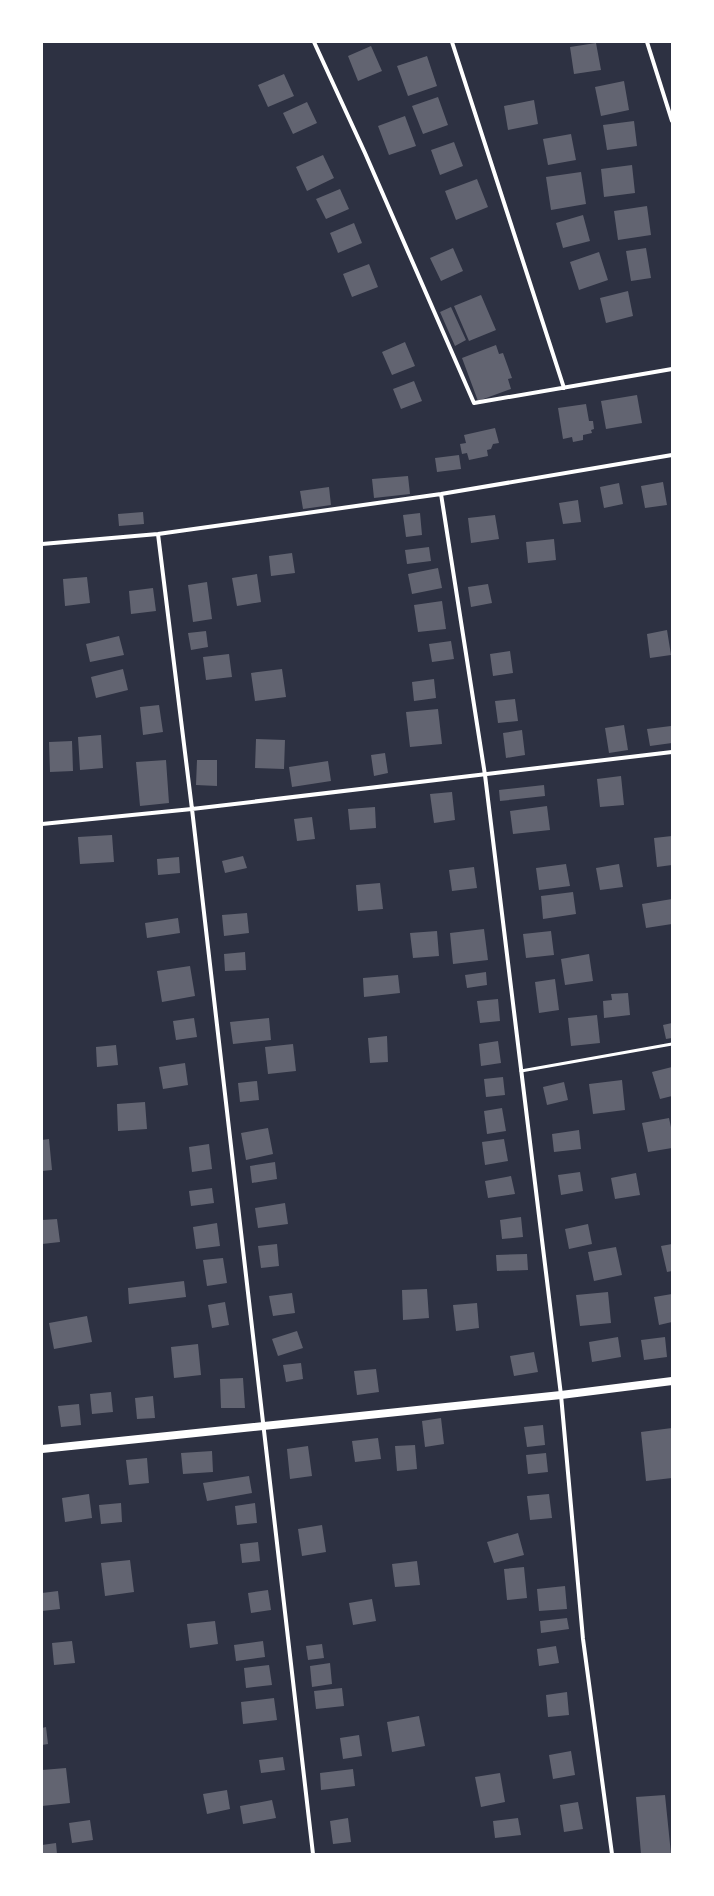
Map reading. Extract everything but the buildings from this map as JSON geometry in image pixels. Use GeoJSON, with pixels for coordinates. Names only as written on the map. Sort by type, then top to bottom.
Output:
{"type":"FeatureCollection","features":[{"type":"Feature","properties":{"kind":"main road"},"geometry":{"type":"LineString","coordinates":[[42,1450],[561,1395],[672,1381]]}},
{"type":"Feature","properties":{"kind":"street"},"geometry":{"type":"LineString","coordinates":[[314,42],[365,153],[474,403],[672,369]]}},
{"type":"Feature","properties":{"kind":"street"},"geometry":{"type":"LineString","coordinates":[[452,42],[564,388]]}},
{"type":"Feature","properties":{"kind":"street"},"geometry":{"type":"LineString","coordinates":[[647,42],[672,121]]}},
{"type":"Feature","properties":{"kind":"street"},"geometry":{"type":"LineString","coordinates":[[42,544],[158,534],[442,494],[672,454]]}},
{"type":"Feature","properties":{"kind":"street"},"geometry":{"type":"LineString","coordinates":[[442,494],[485,775],[561,1395],[583,1639],[612,1854]]}},
{"type":"Feature","properties":{"kind":"street"},"geometry":{"type":"LineString","coordinates":[[158,534],[192,809],[262,1426],[313,1854]]}},
{"type":"Feature","properties":{"kind":"street"},"geometry":{"type":"LineString","coordinates":[[42,824],[192,809],[672,752]]}},
{"type":"Feature","properties":{"kind":"lane"},"geometry":{"type":"LineString","coordinates":[[521,1071],[672,1044]]}}]}
